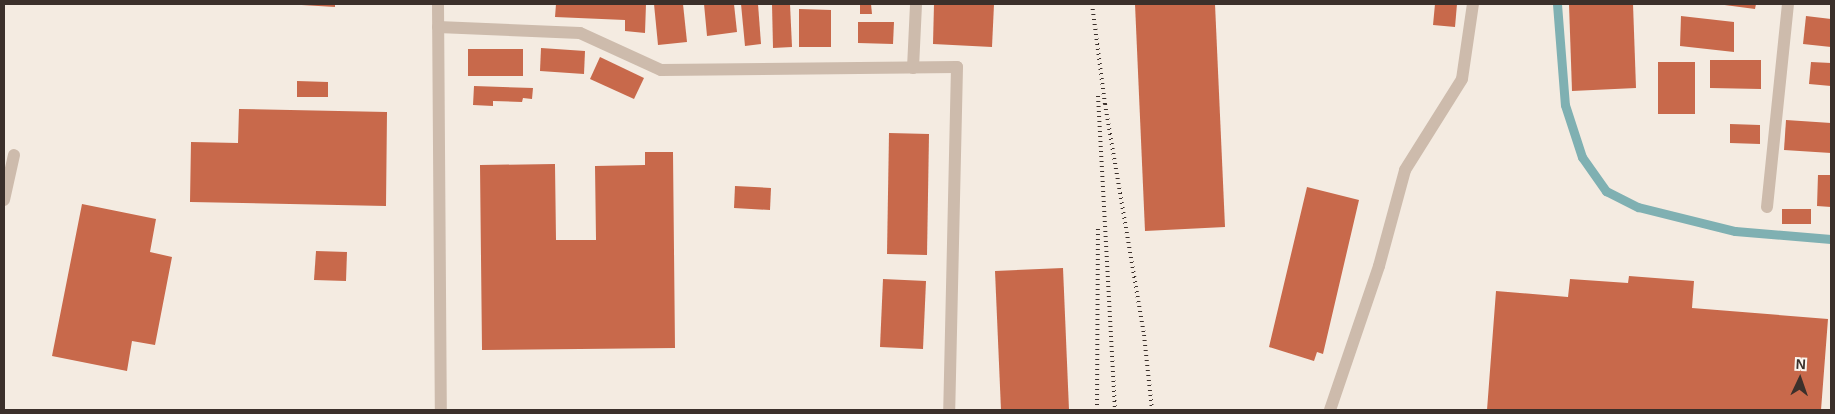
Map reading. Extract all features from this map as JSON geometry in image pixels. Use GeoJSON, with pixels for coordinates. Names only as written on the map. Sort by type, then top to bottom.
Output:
{"type":"FeatureCollection","features":[{"type":"Feature","properties":{"kind":"street"},"geometry":{"type":"LineString","coordinates":[[438,4],[441,410]]}},
{"type":"Feature","properties":{"kind":"street"},"geometry":{"type":"LineString","coordinates":[[913,68],[916,4]]}},
{"type":"Feature","properties":{"kind":"street"},"geometry":{"type":"LineString","coordinates":[[1330,410],[1379,266],[1406,170],[1462,79],[1472,4]]}},
{"type":"Feature","properties":{"kind":"street"},"geometry":{"type":"LineString","coordinates":[[1767,207],[1788,4]]}},
{"type":"Feature","properties":{"kind":"street"},"geometry":{"type":"LineString","coordinates":[[438,27],[580,33],[661,70],[956,67],[949,410]]}},
{"type":"Feature","properties":{"kind":"street"},"geometry":{"type":"LineString","coordinates":[[4,200],[14,155]]}},
{"type":"Feature","properties":{"kind":"building"},"geometry":{"type":"Polygon","coordinates":[[[285,4],[335,4],[335,7],[285,4]]]}},
{"type":"Feature","properties":{"kind":"building"},"geometry":{"type":"Polygon","coordinates":[[[556,4],[646,4],[645,33],[625,31],[625,20],[555,17],[556,4]]]}},
{"type":"Feature","properties":{"kind":"building"},"geometry":{"type":"Polygon","coordinates":[[[654,4],[683,4],[687,42],[658,45],[654,4]]]}},
{"type":"Feature","properties":{"kind":"building"},"geometry":{"type":"Polygon","coordinates":[[[704,4],[734,4],[737,32],[707,36],[704,4]]]}},
{"type":"Feature","properties":{"kind":"building"},"geometry":{"type":"Polygon","coordinates":[[[741,4],[758,4],[761,44],[745,46],[741,4]]]}},
{"type":"Feature","properties":{"kind":"building"},"geometry":{"type":"Polygon","coordinates":[[[772,4],[790,4],[792,47],[773,48],[772,4]]]}},
{"type":"Feature","properties":{"kind":"building"},"geometry":{"type":"Polygon","coordinates":[[[860,4],[871,4],[872,14],[860,14],[860,4]]]}},
{"type":"Feature","properties":{"kind":"building"},"geometry":{"type":"Polygon","coordinates":[[[934,4],[994,4],[992,47],[933,44],[934,4]]]}},
{"type":"Feature","properties":{"kind":"building"},"geometry":{"type":"Polygon","coordinates":[[[1135,4],[1215,4],[1225,227],[1145,231],[1135,4]]]}},
{"type":"Feature","properties":{"kind":"building"},"geometry":{"type":"Polygon","coordinates":[[[1435,4],[1457,4],[1455,27],[1433,25],[1435,4]]]}},
{"type":"Feature","properties":{"kind":"building"},"geometry":{"type":"Polygon","coordinates":[[[1569,4],[1633,4],[1636,88],[1572,91],[1569,4]]]}},
{"type":"Feature","properties":{"kind":"building"},"geometry":{"type":"Polygon","coordinates":[[[1717,4],[1756,4],[1755,9],[1717,4]]]}},
{"type":"Feature","properties":{"kind":"building"},"geometry":{"type":"Polygon","coordinates":[[[799,9],[831,10],[831,47],[799,47],[799,9]]]}},
{"type":"Feature","properties":{"kind":"building"},"geometry":{"type":"Polygon","coordinates":[[[1681,16],[1734,22],[1734,52],[1680,46],[1681,16]]]}},
{"type":"Feature","properties":{"kind":"building"},"geometry":{"type":"Polygon","coordinates":[[[1806,16],[1831,19],[1831,47],[1803,44],[1806,16]]]}},
{"type":"Feature","properties":{"kind":"building"},"geometry":{"type":"Polygon","coordinates":[[[858,22],[894,22],[893,44],[858,43],[858,22]]]}},
{"type":"Feature","properties":{"kind":"building"},"geometry":{"type":"Polygon","coordinates":[[[541,48],[585,51],[584,74],[540,71],[541,48]]]}},
{"type":"Feature","properties":{"kind":"building"},"geometry":{"type":"Polygon","coordinates":[[[468,49],[523,49],[523,76],[468,76],[468,49]]]}},
{"type":"Feature","properties":{"kind":"building"},"geometry":{"type":"Polygon","coordinates":[[[600,57],[644,78],[634,99],[590,79],[600,57]]]}},
{"type":"Feature","properties":{"kind":"building"},"geometry":{"type":"Polygon","coordinates":[[[1710,60],[1761,60],[1761,89],[1710,88],[1710,60]]]}},
{"type":"Feature","properties":{"kind":"building"},"geometry":{"type":"Polygon","coordinates":[[[1658,62],[1695,62],[1695,114],[1658,114],[1658,62]]]}},
{"type":"Feature","properties":{"kind":"building"},"geometry":{"type":"Polygon","coordinates":[[[1811,62],[1831,63],[1831,86],[1809,84],[1811,62]]]}},
{"type":"Feature","properties":{"kind":"building"},"geometry":{"type":"Polygon","coordinates":[[[297,81],[328,82],[328,97],[297,97],[297,81]]]}},
{"type":"Feature","properties":{"kind":"building"},"geometry":{"type":"Polygon","coordinates":[[[474,86],[533,88],[532,99],[523,98],[522,102],[493,101],[493,106],[473,105],[474,86]]]}},
{"type":"Feature","properties":{"kind":"building"},"geometry":{"type":"Polygon","coordinates":[[[239,109],[387,112],[386,206],[190,202],[191,142],[238,143],[239,109]]]}},
{"type":"Feature","properties":{"kind":"building"},"geometry":{"type":"Polygon","coordinates":[[[1786,120],[1831,123],[1831,153],[1784,150],[1786,120]]]}},
{"type":"Feature","properties":{"kind":"building"},"geometry":{"type":"Polygon","coordinates":[[[1730,124],[1760,125],[1760,144],[1730,143],[1730,124]]]}},
{"type":"Feature","properties":{"kind":"building"},"geometry":{"type":"Polygon","coordinates":[[[889,133],[929,134],[927,255],[887,254],[889,133]]]}},
{"type":"Feature","properties":{"kind":"building"},"geometry":{"type":"Polygon","coordinates":[[[645,152],[673,152],[675,348],[482,350],[480,165],[555,164],[556,240],[596,240],[595,166],[645,165],[645,152]]]}},
{"type":"Feature","properties":{"kind":"building"},"geometry":{"type":"Polygon","coordinates":[[[1818,175],[1831,175],[1831,207],[1817,206],[1818,175]]]}},
{"type":"Feature","properties":{"kind":"building"},"geometry":{"type":"Polygon","coordinates":[[[735,186],[771,188],[770,210],[734,208],[735,186]]]}},
{"type":"Feature","properties":{"kind":"building"},"geometry":{"type":"Polygon","coordinates":[[[1307,187],[1359,200],[1323,354],[1317,352],[1314,361],[1269,347],[1307,187]]]}},
{"type":"Feature","properties":{"kind":"building"},"geometry":{"type":"Polygon","coordinates":[[[82,204],[156,219],[150,252],[172,257],[155,345],[132,341],[127,371],[52,356],[82,204]]]}},
{"type":"Feature","properties":{"kind":"building"},"geometry":{"type":"Polygon","coordinates":[[[1782,209],[1811,209],[1811,224],[1782,224],[1782,209]]]}},
{"type":"Feature","properties":{"kind":"building"},"geometry":{"type":"Polygon","coordinates":[[[316,251],[347,252],[346,281],[314,280],[316,251]]]}},
{"type":"Feature","properties":{"kind":"building"},"geometry":{"type":"Polygon","coordinates":[[[1063,268],[1069,410],[1001,410],[995,271],[1063,268]]]}},
{"type":"Feature","properties":{"kind":"building"},"geometry":{"type":"Polygon","coordinates":[[[1629,276],[1694,281],[1692,308],[1828,319],[1821,410],[1487,410],[1496,291],[1568,297],[1570,279],[1628,283],[1629,276]]]}},
{"type":"Feature","properties":{"kind":"building"},"geometry":{"type":"Polygon","coordinates":[[[883,279],[926,281],[923,349],[880,347],[883,279]]]}},
{"type":"Feature","properties":{"kind":"waterway"},"geometry":{"type":"LineString","coordinates":[[1557,4],[1565,105],[1582,157],[1606,191],[1638,207],[1735,231],[1831,239]]}},
{"type":"Feature","properties":{"kind":"railway"},"geometry":{"type":"LineString","coordinates":[[1092,4],[1105,104],[1144,335],[1152,410]]}},
{"type":"Feature","properties":{"kind":"railway"},"geometry":{"type":"LineString","coordinates":[[1098,96],[1115,410]]}},
{"type":"Feature","properties":{"kind":"railway"},"geometry":{"type":"LineString","coordinates":[[1097,410],[1098,225]]}}]}
